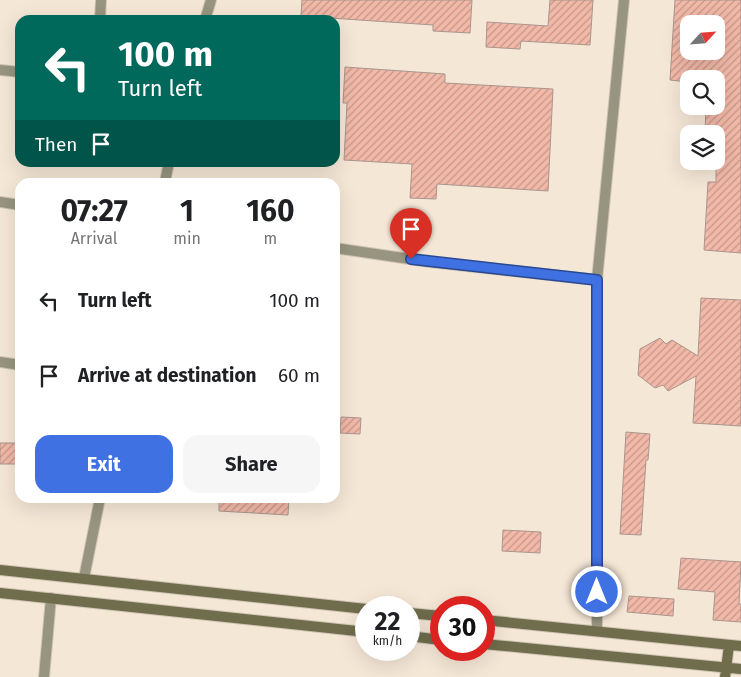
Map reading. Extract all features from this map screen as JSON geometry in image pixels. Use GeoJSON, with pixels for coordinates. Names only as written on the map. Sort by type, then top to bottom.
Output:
{"type":"FeatureCollection","features":[{"type":"Feature","properties":{"kind":"main road"},"geometry":{"type":"LineString","coordinates":[[0,570],[355,608]]}},
{"type":"Feature","properties":{"kind":"main road"},"geometry":{"type":"LineString","coordinates":[[0,593],[355,631]]}},
{"type":"Feature","properties":{"kind":"main road"},"geometry":{"type":"LineString","coordinates":[[495,621],[741,646]]}},
{"type":"Feature","properties":{"kind":"main road"},"geometry":{"type":"LineString","coordinates":[[495,645],[725,672],[741,669]]}},
{"type":"Feature","properties":{"kind":"main road"},"geometry":{"type":"LineString","coordinates":[[725,672],[729,645]]}},
{"type":"Feature","properties":{"kind":"street"},"geometry":{"type":"LineString","coordinates":[[100,15],[101,0]]}},
{"type":"Feature","properties":{"kind":"street"},"geometry":{"type":"LineString","coordinates":[[206,15],[210,0]]}},
{"type":"Feature","properties":{"kind":"street"},"geometry":{"type":"LineString","coordinates":[[597,631],[597,280],[624,0]]}},
{"type":"Feature","properties":{"kind":"street"},"geometry":{"type":"LineString","coordinates":[[0,70],[15,72]]}},
{"type":"Feature","properties":{"kind":"street"},"geometry":{"type":"LineString","coordinates":[[0,202],[15,204]]}},
{"type":"Feature","properties":{"kind":"street"},"geometry":{"type":"LineString","coordinates":[[340,249],[430,262],[597,280]]}},
{"type":"Feature","properties":{"kind":"street"},"geometry":{"type":"LineString","coordinates":[[0,362],[15,364]]}},
{"type":"Feature","properties":{"kind":"street"},"geometry":{"type":"LineString","coordinates":[[84,578],[99,503]]}},
{"type":"Feature","properties":{"kind":"street"},"geometry":{"type":"LineString","coordinates":[[44,677],[50,598]]}},
{"type":"Feature","properties":{"kind":"building"},"geometry":{"type":"Polygon","coordinates":[[[302,0],[472,0],[470,33],[433,31],[433,25],[340,19],[340,15],[301,15],[302,0]]]}},
{"type":"Feature","properties":{"kind":"building"},"geometry":{"type":"Polygon","coordinates":[[[550,0],[593,0],[590,45],[521,41],[520,49],[486,47],[487,22],[548,26],[550,0]]]}},
{"type":"Feature","properties":{"kind":"building"},"geometry":{"type":"Polygon","coordinates":[[[675,0],[741,0],[741,253],[704,250],[708,182],[716,182],[716,170],[725,170],[725,125],[705,125],[706,115],[725,115],[725,70],[680,70],[680,81],[670,80],[675,0]]]}},
{"type":"Feature","properties":{"kind":"building"},"geometry":{"type":"Polygon","coordinates":[[[345,67],[445,74],[445,83],[553,89],[548,191],[437,184],[436,199],[410,198],[412,164],[344,160],[347,103],[343,103],[345,67]]]}},
{"type":"Feature","properties":{"kind":"building"},"geometry":{"type":"Polygon","coordinates":[[[701,298],[741,300],[741,426],[693,423],[696,376],[668,391],[663,385],[655,388],[638,375],[640,349],[660,338],[666,344],[672,340],[698,356],[701,298]]]}},
{"type":"Feature","properties":{"kind":"building"},"geometry":{"type":"Polygon","coordinates":[[[341,417],[361,418],[360,434],[340,433],[341,417]]]}},
{"type":"Feature","properties":{"kind":"building"},"geometry":{"type":"Polygon","coordinates":[[[626,432],[650,434],[648,460],[646,460],[641,535],[620,534],[626,432]]]}},
{"type":"Feature","properties":{"kind":"building"},"geometry":{"type":"Polygon","coordinates":[[[0,443],[15,443],[15,464],[0,464],[0,443]]]}},
{"type":"Feature","properties":{"kind":"building"},"geometry":{"type":"Polygon","coordinates":[[[219,503],[289,503],[288,515],[219,511],[219,503]]]}},
{"type":"Feature","properties":{"kind":"building"},"geometry":{"type":"Polygon","coordinates":[[[503,530],[541,532],[540,553],[502,551],[503,530]]]}},
{"type":"Feature","properties":{"kind":"building"},"geometry":{"type":"Polygon","coordinates":[[[681,558],[741,562],[739,604],[741,604],[741,622],[713,620],[715,592],[678,589],[681,558]]]}},
{"type":"Feature","properties":{"kind":"building"},"geometry":{"type":"Polygon","coordinates":[[[629,596],[674,599],[673,616],[627,612],[629,596]]]}},
{"type":"Feature","properties":{"kind":"route"},"geometry":{"type":"LineString","coordinates":[[411,259],[597,280],[597,592]]}}]}
